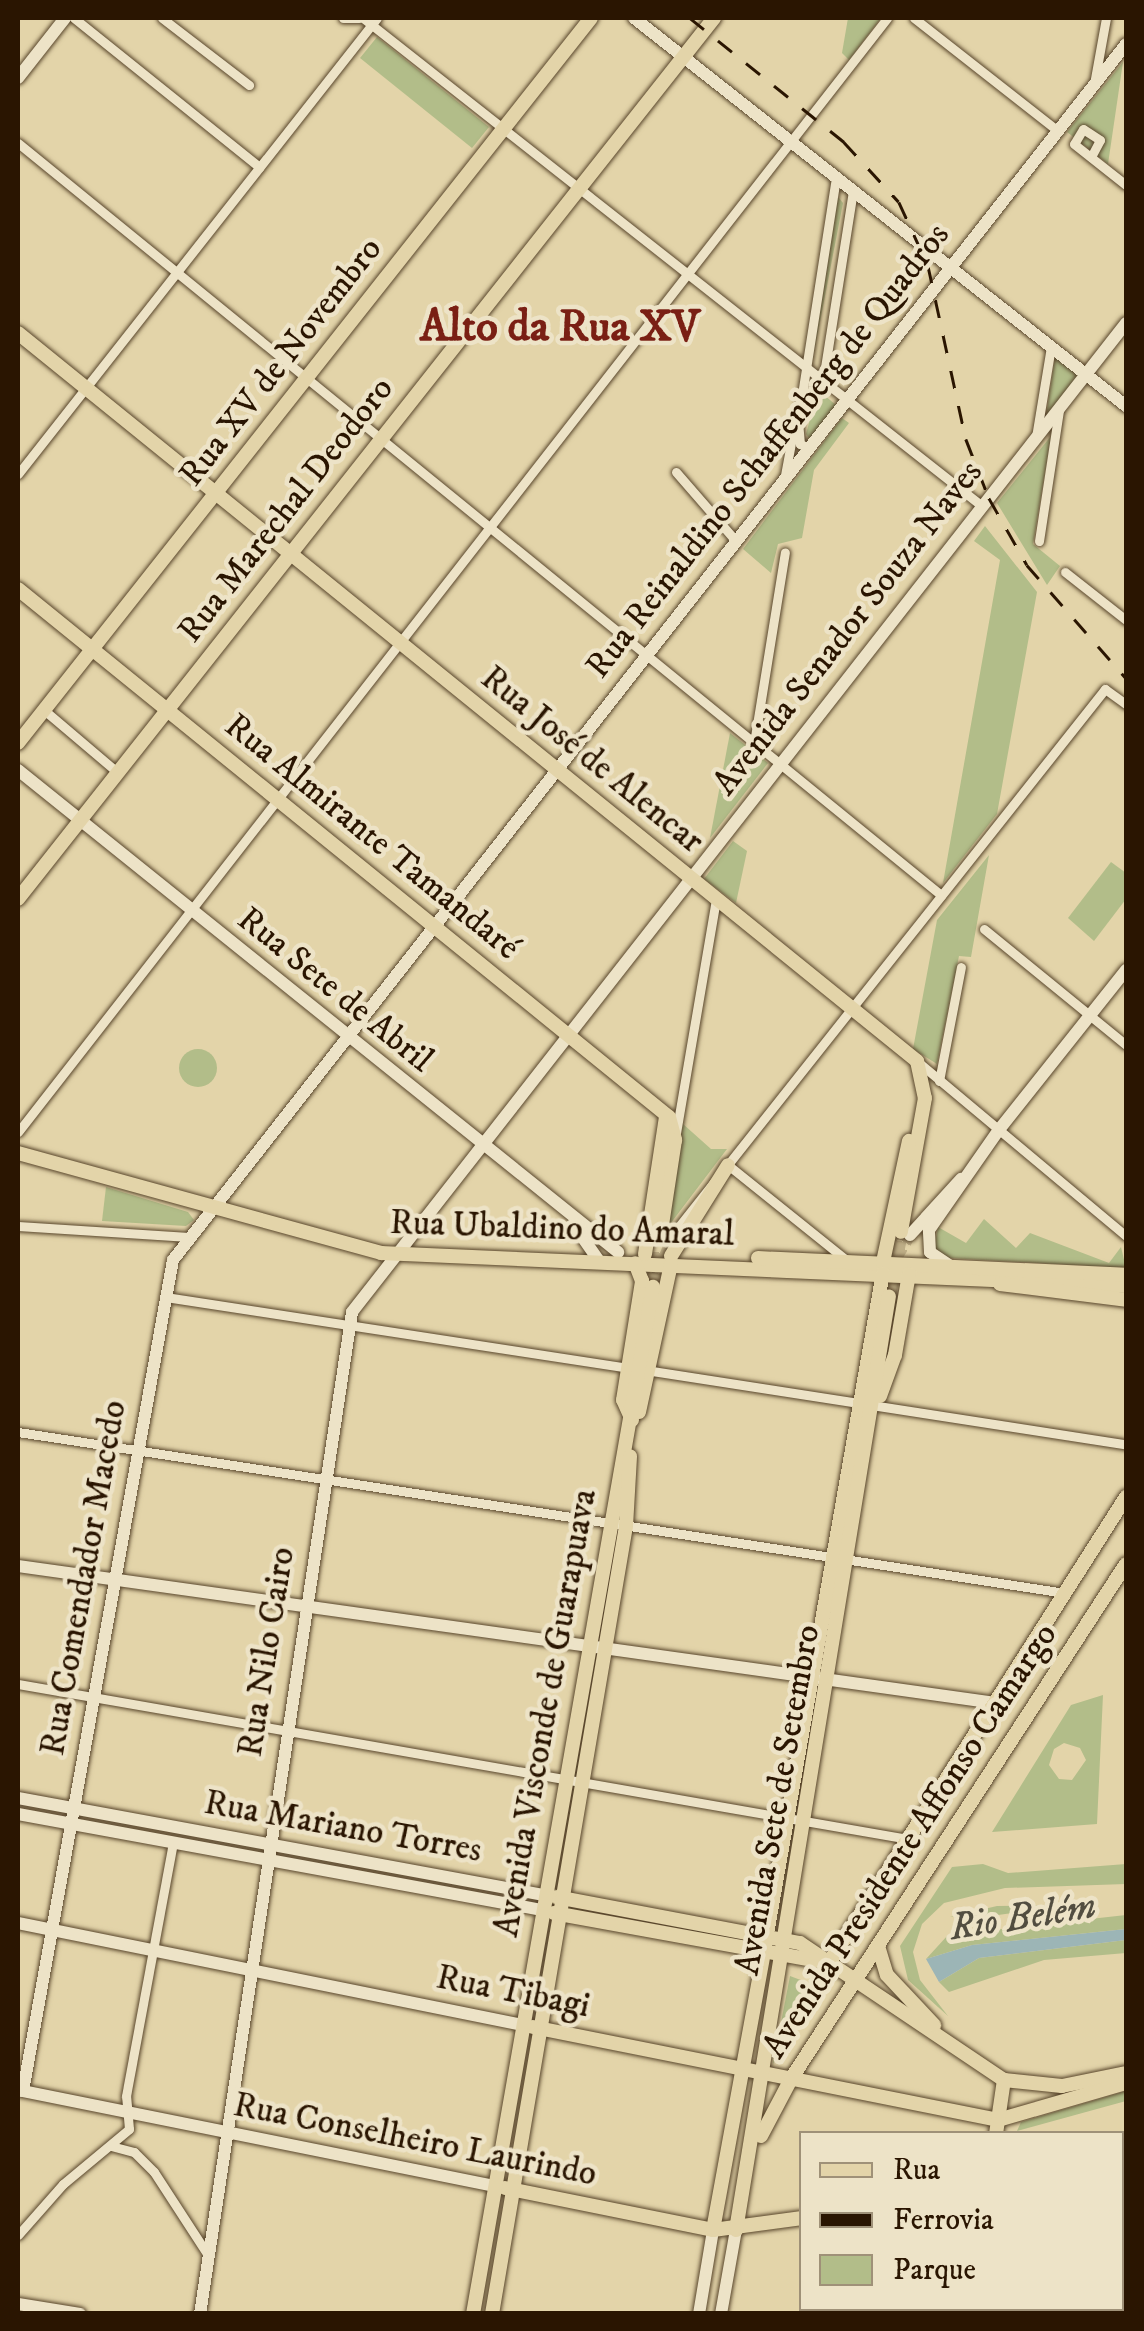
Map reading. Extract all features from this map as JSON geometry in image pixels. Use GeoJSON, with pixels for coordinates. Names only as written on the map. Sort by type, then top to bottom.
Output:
{"type":"FeatureCollection","features":[{"type":"Feature","properties":{"kind":"main road"},"geometry":{"type":"LineString","coordinates":[[18,78],[65,18]]}},
{"type":"Feature","properties":{"kind":"main road","name":"Rua XV de Novembro"},"geometry":{"type":"LineString","coordinates":[[18,743],[591,18]]}},
{"type":"Feature","properties":{"kind":"main road"},"geometry":{"type":"LineString","coordinates":[[634,18],[1126,406]]}},
{"type":"Feature","properties":{"kind":"main road","name":"Rua Marechal Deodoro"},"geometry":{"type":"LineString","coordinates":[[18,899],[714,18]]}},
{"type":"Feature","properties":{"kind":"main road","name":"Rua Reinaldino Schaffenberg de Quadros"},"geometry":{"type":"LineString","coordinates":[[214,1207],[1126,44]]}},
{"type":"Feature","properties":{"kind":"main road","name":"Avenida Senador Souza Naves"},"geometry":{"type":"LineString","coordinates":[[394,1254],[1126,323]]}},
{"type":"Feature","properties":{"kind":"main road","name":"Rua José de Alencar"},"geometry":{"type":"LineString","coordinates":[[18,334],[852,1008],[920,1068]]}},
{"type":"Feature","properties":{"kind":"main road","name":"Rua Almirante Tamandaré"},"geometry":{"type":"LineString","coordinates":[[18,589],[567,1034],[671,1112]]}},
{"type":"Feature","properties":{"kind":"main road","name":"Rua Sete de Abril"},"geometry":{"type":"LineString","coordinates":[[18,770],[572,1222],[618,1252]]}},
{"type":"Feature","properties":{"kind":"main road"},"geometry":{"type":"LineString","coordinates":[[906,1234],[963,1177],[988,1146],[994,1128],[1126,970]]}},
{"type":"Feature","properties":{"kind":"main road"},"geometry":{"type":"LineString","coordinates":[[906,1234],[924,1102],[920,1068]]}},
{"type":"Feature","properties":{"kind":"main road"},"geometry":{"type":"LineString","coordinates":[[869,1405],[883,1268],[920,1068]]}},
{"type":"Feature","properties":{"kind":"main road"},"geometry":{"type":"LineString","coordinates":[[666,1233],[675,1140],[671,1112]]}},
{"type":"Feature","properties":{"kind":"main road"},"geometry":{"type":"LineString","coordinates":[[632,1420],[624,1400],[642,1281],[640,1258],[671,1112]]}},
{"type":"Feature","properties":{"kind":"main road","name":"Rua Ubaldino do Amaral"},"geometry":{"type":"LineString","coordinates":[[18,1153],[394,1254],[640,1258],[883,1268],[949,1265],[1122,1280]]}},
{"type":"Feature","properties":{"kind":"main road"},"geometry":{"type":"LineString","coordinates":[[632,1420],[652,1372],[671,1260],[728,1164]]}},
{"type":"Feature","properties":{"kind":"main road"},"geometry":{"type":"LineString","coordinates":[[949,1265],[926,1241],[963,1177]]}},
{"type":"Feature","properties":{"kind":"main road","name":"Rua Comendador Macedo"},"geometry":{"type":"LineString","coordinates":[[20,2091],[173,1260],[214,1207]]}},
{"type":"Feature","properties":{"kind":"main road"},"geometry":{"type":"LineString","coordinates":[[572,1222],[598,1260]]}},
{"type":"Feature","properties":{"kind":"main road","name":"Rua Ubaldino do Amaral"},"geometry":{"type":"LineString","coordinates":[[618,1252],[640,1258]]}},
{"type":"Feature","properties":{"kind":"main road","name":"Rua Nilo Cairo"},"geometry":{"type":"LineString","coordinates":[[200,2314],[348,1325],[394,1254]]}},
{"type":"Feature","properties":{"kind":"main road","name":"Rua Ubaldino do Amaral"},"geometry":{"type":"LineString","coordinates":[[671,1260],[848,1261],[909,1274],[1122,1280]]}},
{"type":"Feature","properties":{"kind":"main road"},"geometry":{"type":"LineString","coordinates":[[869,1405],[895,1355],[909,1274]]}},
{"type":"Feature","properties":{"kind":"main road"},"geometry":{"type":"LineString","coordinates":[[970,1276],[1126,1300]]}},
{"type":"Feature","properties":{"kind":"main road","name":"Avenida Visconde de Guarapuava"},"geometry":{"type":"LineString","coordinates":[[473,2314],[608,1523],[632,1420],[652,1287]]}},
{"type":"Feature","properties":{"kind":"main road","name":"Avenida Sete de Setembro"},"geometry":{"type":"LineString","coordinates":[[721,2314],[753,2155],[797,1819],[889,1296]]}},
{"type":"Feature","properties":{"kind":"main road","name":"Avenida Visconde de Guarapuava"},"geometry":{"type":"LineString","coordinates":[[492,2313],[626,1526],[632,1420]]}},
{"type":"Feature","properties":{"kind":"main road","name":"Avenida Presidente Affonso Camargo"},"geometry":{"type":"LineString","coordinates":[[829,1963],[1126,1497]]}},
{"type":"Feature","properties":{"kind":"main road","name":"Avenida Presidente Affonso Camargo"},"geometry":{"type":"LineString","coordinates":[[753,2155],[791,2079],[1126,1564]]}},
{"type":"Feature","properties":{"kind":"main road"},"geometry":{"type":"LineString","coordinates":[[18,1566],[995,1703]]}},
{"type":"Feature","properties":{"kind":"main road"},"geometry":{"type":"LineString","coordinates":[[577,1702],[590,1737]]}},
{"type":"Feature","properties":{"kind":"main road","name":"Rua Mariano Torres"},"geometry":{"type":"LineString","coordinates":[[18,1798],[350,1859],[765,1948],[783,1946],[829,1963],[1004,2080]]}},
{"type":"Feature","properties":{"kind":"main road","name":"Rua Mariano Torres"},"geometry":{"type":"LineString","coordinates":[[18,1814],[371,1879],[543,1902]]}},
{"type":"Feature","properties":{"kind":"main road"},"geometry":{"type":"LineString","coordinates":[[553,1842],[576,1816]]}},
{"type":"Feature","properties":{"kind":"main road","name":"Avenida Sete de Setembro"},"geometry":{"type":"LineString","coordinates":[[699,2314],[741,2069],[765,1948],[797,1819]]}},
{"type":"Feature","properties":{"kind":"main road"},"geometry":{"type":"LineString","coordinates":[[350,1859],[371,1879]]}},
{"type":"Feature","properties":{"kind":"main road","name":"Rua Tibagi"},"geometry":{"type":"LineString","coordinates":[[18,1924],[791,2079],[997,2127]]}},
{"type":"Feature","properties":{"kind":"main road"},"geometry":{"type":"LineString","coordinates":[[878,1946],[887,1975],[956,2048]]}},
{"type":"Feature","properties":{"kind":"main road"},"geometry":{"type":"LineString","coordinates":[[531,1971],[545,2000]]}},
{"type":"Feature","properties":{"kind":"main road"},"geometry":{"type":"LineString","coordinates":[[1126,2073],[1062,2086],[1004,2080],[997,2127],[1126,2083]]}},
{"type":"Feature","properties":{"kind":"main road","name":"Rua Conselheiro Laurindo"},"geometry":{"type":"LineString","coordinates":[[20,2091],[714,2230],[799,2219]]}},
{"type":"Feature","properties":{"kind":"main road"},"geometry":{"type":"LineString","coordinates":[[506,2118],[528,2097]]}},
{"type":"Feature","properties":{"kind":"main road"},"geometry":{"type":"LineString","coordinates":[[478,2285],[492,2313]]}},
{"type":"Feature","properties":{"kind":"main road"},"geometry":{"type":"LineString","coordinates":[[18,2304],[80,2314]]}},
{"type":"Feature","properties":{"kind":"street"},"geometry":{"type":"LineString","coordinates":[[74,18],[259,167]]}},
{"type":"Feature","properties":{"kind":"street"},"geometry":{"type":"LineString","coordinates":[[162,18],[249,85]]}},
{"type":"Feature","properties":{"kind":"street"},"geometry":{"type":"LineString","coordinates":[[343,18],[367,19],[982,506]]}},
{"type":"Feature","properties":{"kind":"street"},"geometry":{"type":"LineString","coordinates":[[18,1132],[888,18]]}},
{"type":"Feature","properties":{"kind":"street"},"geometry":{"type":"LineString","coordinates":[[914,18],[1058,131]]}},
{"type":"Feature","properties":{"kind":"street"},"geometry":{"type":"LineString","coordinates":[[1094,86],[1106,18]]}},
{"type":"Feature","properties":{"kind":"street"},"geometry":{"type":"LineString","coordinates":[[18,474],[259,167],[367,19]]}},
{"type":"Feature","properties":{"kind":"street"},"geometry":{"type":"LineString","coordinates":[[1091,157],[1100,144],[1095,132],[1079,131],[1074,144],[1126,186]]}},
{"type":"Feature","properties":{"kind":"street"},"geometry":{"type":"LineString","coordinates":[[18,143],[942,895]]}},
{"type":"Feature","properties":{"kind":"street"},"geometry":{"type":"LineString","coordinates":[[785,479],[836,177]]}},
{"type":"Feature","properties":{"kind":"street"},"geometry":{"type":"LineString","coordinates":[[822,380],[853,190]]}},
{"type":"Feature","properties":{"kind":"street"},"geometry":{"type":"LineString","coordinates":[[1036,438],[1051,346]]}},
{"type":"Feature","properties":{"kind":"street"},"geometry":{"type":"LineString","coordinates":[[1039,541],[1060,408]]}},
{"type":"Feature","properties":{"kind":"street"},"geometry":{"type":"LineString","coordinates":[[798,420],[800,444],[809,448]]}},
{"type":"Feature","properties":{"kind":"street"},"geometry":{"type":"LineString","coordinates":[[676,472],[736,542]]}},
{"type":"Feature","properties":{"kind":"street"},"geometry":{"type":"LineString","coordinates":[[754,743],[785,552]]}},
{"type":"Feature","properties":{"kind":"street"},"geometry":{"type":"LineString","coordinates":[[1065,572],[1126,620]]}},
{"type":"Feature","properties":{"kind":"street"},"geometry":{"type":"LineString","coordinates":[[666,1233],[728,1164],[1104,689],[1126,704]]}},
{"type":"Feature","properties":{"kind":"street"},"geometry":{"type":"LineString","coordinates":[[44,710],[117,772]]}},
{"type":"Feature","properties":{"kind":"street"},"geometry":{"type":"LineString","coordinates":[[671,1112],[716,899]]}},
{"type":"Feature","properties":{"kind":"street"},"geometry":{"type":"LineString","coordinates":[[984,929],[1126,1045]]}},
{"type":"Feature","properties":{"kind":"street"},"geometry":{"type":"LineString","coordinates":[[940,1081],[961,967]]}},
{"type":"Feature","properties":{"kind":"street","name":"Rua José de Alencar"},"geometry":{"type":"LineString","coordinates":[[920,1068],[1126,1236]]}},
{"type":"Feature","properties":{"kind":"street"},"geometry":{"type":"LineString","coordinates":[[728,1164],[848,1261]]}},
{"type":"Feature","properties":{"kind":"street"},"geometry":{"type":"LineString","coordinates":[[18,1226],[189,1237]]}},
{"type":"Feature","properties":{"kind":"street"},"geometry":{"type":"LineString","coordinates":[[818,1260],[820,1240]]}},
{"type":"Feature","properties":{"kind":"street"},"geometry":{"type":"LineString","coordinates":[[165,1297],[630,1368]]}},
{"type":"Feature","properties":{"kind":"street"},"geometry":{"type":"LineString","coordinates":[[652,1372],[1126,1444]]}},
{"type":"Feature","properties":{"kind":"street"},"geometry":{"type":"LineString","coordinates":[[18,1432],[1065,1593]]}},
{"type":"Feature","properties":{"kind":"street"},"geometry":{"type":"LineString","coordinates":[[18,1684],[908,1839]]}},
{"type":"Feature","properties":{"kind":"street"},"geometry":{"type":"LineString","coordinates":[[18,2235],[62,2184],[128,2129],[126,2096],[173,1843]]}},
{"type":"Feature","properties":{"kind":"street"},"geometry":{"type":"LineString","coordinates":[[111,2146],[134,2152],[154,2172],[208,2255]]}},
{"type":"Feature","properties":{"kind":"green space"},"geometry":{"type":"Polygon","coordinates":[[[848,18],[881,18],[849,60],[842,53],[848,18]]]}},
{"type":"Feature","properties":{"kind":"green space"},"geometry":{"type":"Polygon","coordinates":[[[377,37],[489,127],[472,148],[360,58],[377,37]]]}},
{"type":"Feature","properties":{"kind":"green space"},"geometry":{"type":"Polygon","coordinates":[[[1123,62],[1108,164],[1067,132],[1123,62]]]}},
{"type":"Feature","properties":{"kind":"green space"},"geometry":{"type":"Polygon","coordinates":[[[837,198],[843,203],[813,358],[837,198]]]}},
{"type":"Feature","properties":{"kind":"green space"},"geometry":{"type":"Polygon","coordinates":[[[1055,357],[1078,375],[1046,417],[1055,357]]]}},
{"type":"Feature","properties":{"kind":"green space"},"geometry":{"type":"Polygon","coordinates":[[[818,390],[836,405],[811,441],[806,434],[818,390]]]}},
{"type":"Feature","properties":{"kind":"green space"},"geometry":{"type":"Polygon","coordinates":[[[842,418],[849,423],[814,470],[802,538],[778,544],[771,573],[743,549],[842,418]]]}},
{"type":"Feature","properties":{"kind":"green space"},"geometry":{"type":"Polygon","coordinates":[[[1051,436],[1033,544],[1060,566],[1047,585],[997,503],[1051,436]]]}},
{"type":"Feature","properties":{"kind":"green space"},"geometry":{"type":"Polygon","coordinates":[[[985,526],[1037,592],[997,814],[943,883],[1000,560],[974,541],[985,526]]]}},
{"type":"Feature","properties":{"kind":"green space"},"geometry":{"type":"Polygon","coordinates":[[[730,733],[768,763],[710,838],[730,733]]]}},
{"type":"Feature","properties":{"kind":"green space"},"geometry":{"type":"Polygon","coordinates":[[[733,841],[747,851],[736,903],[704,879],[733,841]]]}},
{"type":"Feature","properties":{"kind":"green space"},"geometry":{"type":"Polygon","coordinates":[[[989,855],[971,957],[959,956],[937,1064],[913,1049],[937,920],[989,855]]]}},
{"type":"Feature","properties":{"kind":"green space"},"geometry":{"type":"Polygon","coordinates":[[[1111,862],[1126,873],[1126,899],[1094,941],[1068,918],[1111,862]]]}},
{"type":"Feature","properties":{"kind":"green space"},"geometry":{"type":"Polygon","coordinates":[[[198,1049],[211,1055],[217,1068],[211,1081],[198,1087],[185,1081],[179,1068],[185,1055],[198,1049]]]}},
{"type":"Feature","properties":{"kind":"green space"},"geometry":{"type":"Polygon","coordinates":[[[683,1124],[711,1149],[727,1149],[664,1232],[683,1124]]]}},
{"type":"Feature","properties":{"kind":"green space"},"geometry":{"type":"Polygon","coordinates":[[[106,1187],[188,1212],[194,1220],[186,1226],[102,1221],[106,1187]]]}},
{"type":"Feature","properties":{"kind":"green space"},"geometry":{"type":"Polygon","coordinates":[[[984,1219],[1016,1248],[1030,1233],[1109,1263],[1121,1247],[1126,1268],[949,1258],[934,1248],[938,1227],[966,1243],[984,1219]]]}},
{"type":"Feature","properties":{"kind":"green space"},"geometry":{"type":"Polygon","coordinates":[[[1103,1695],[1097,1824],[992,1832],[1071,1705],[1103,1695]],[[1064,1743],[1054,1749],[1049,1765],[1059,1779],[1072,1780],[1086,1760],[1080,1748],[1064,1743]]]}},
{"type":"Feature","properties":{"kind":"green space"},"geometry":{"type":"Polygon","coordinates":[[[983,1864],[1008,1873],[1126,1864],[1126,1884],[1005,1888],[944,1903],[922,1924],[913,1952],[920,1980],[948,2016],[908,1980],[900,1946],[952,1867],[983,1864]]]}},
{"type":"Feature","properties":{"kind":"green space"},"geometry":{"type":"Polygon","coordinates":[[[1074,1905],[998,1915],[950,1917],[997,1906],[1074,1905]]]}},
{"type":"Feature","properties":{"kind":"green space"},"geometry":{"type":"Polygon","coordinates":[[[1126,1915],[1126,1929],[972,1945],[926,1959],[948,1935],[1126,1915]]]}},
{"type":"Feature","properties":{"kind":"green space"},"geometry":{"type":"Polygon","coordinates":[[[1126,1940],[1126,1953],[1044,1960],[949,1992],[939,1982],[979,1958],[1126,1940]]]}},
{"type":"Feature","properties":{"kind":"green space"},"geometry":{"type":"Polygon","coordinates":[[[790,1976],[822,1988],[773,2064],[790,1976]]]}},
{"type":"Feature","properties":{"kind":"green space"},"geometry":{"type":"Polygon","coordinates":[[[1126,2091],[1126,2101],[1017,2131],[1021,2122],[1126,2091]]]}},
{"type":"Feature","properties":{"kind":"water"},"geometry":{"type":"Polygon","coordinates":[[[1126,1929],[1126,1940],[979,1958],[939,1982],[926,1959],[972,1945],[1126,1929]]]}},
{"type":"Feature","properties":{"kind":"tunnel"},"geometry":{"type":"LineString","coordinates":[[653,1287],[661,1231]]}},
{"type":"Feature","properties":{"kind":"tunnel"},"geometry":{"type":"LineString","coordinates":[[889,1296],[901,1232]]}},
{"type":"Feature","properties":{"kind":"tunnel"},"geometry":{"type":"LineString","coordinates":[[653,1281],[672,1235]]}},
{"type":"Feature","properties":{"kind":"tunnel"},"geometry":{"type":"LineString","coordinates":[[896,1258],[910,1235]]}},
{"type":"Feature","properties":{"kind":"railway"},"geometry":{"type":"LineString","coordinates":[[690,18],[844,142],[899,202],[928,265],[966,439],[989,498],[1027,565],[1126,678]]}},
{"type":"Feature","properties":{"kind":"district","name":"Alto da Rua XV"},"geometry":{"type":"Point","coordinates":[560,328]}},
{"type":"Feature","properties":{"kind":"water label","name":"Rio Belém"},"geometry":{"type":"Point","coordinates":[1023,1918]}}]}
